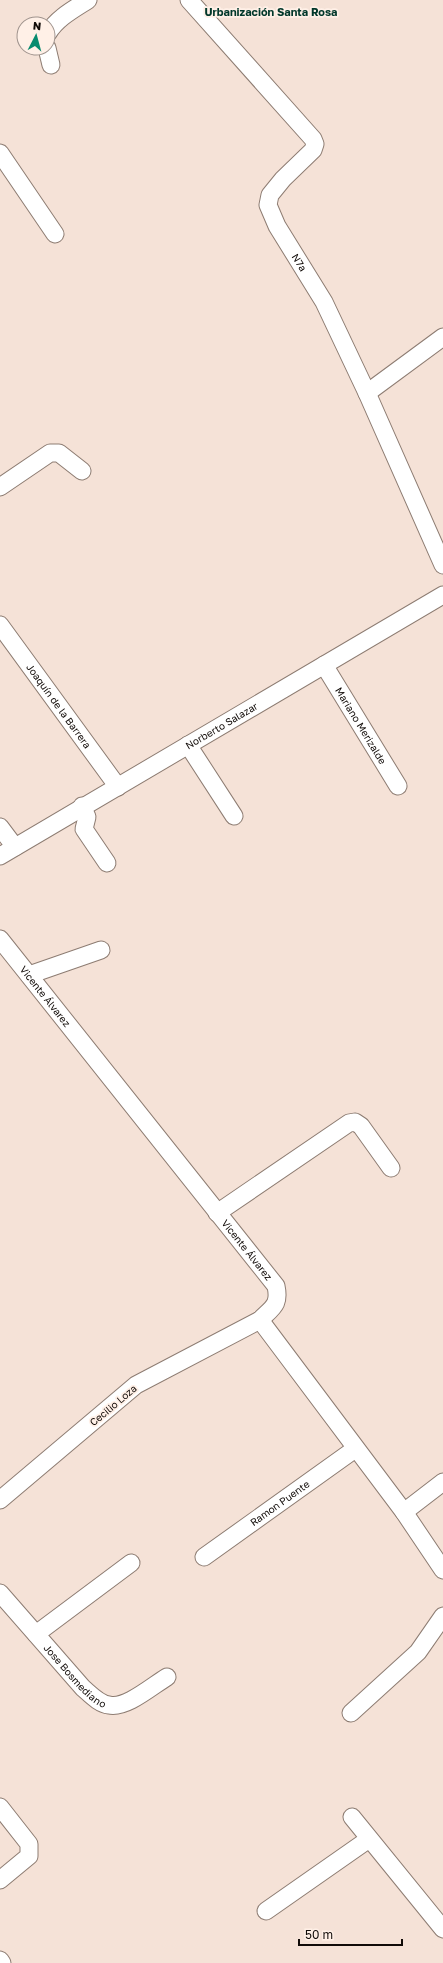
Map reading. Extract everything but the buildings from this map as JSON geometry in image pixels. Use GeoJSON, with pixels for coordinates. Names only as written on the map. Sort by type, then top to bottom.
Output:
{"type":"FeatureCollection","features":[{"type":"Feature","properties":{"kind":"street"},"geometry":{"type":"LineString","coordinates":[[56,23],[65,15],[88,0]]}},
{"type":"Feature","properties":{"kind":"street","name":"N7a"},"geometry":{"type":"LineString","coordinates":[[189,0],[313,139],[313,150],[283,179],[270,195],[268,205],[277,226],[324,302],[368,393],[443,565]]}},
{"type":"Feature","properties":{"kind":"street"},"geometry":{"type":"LineString","coordinates":[[49,56],[51,65]]}},
{"type":"Feature","properties":{"kind":"street"},"geometry":{"type":"LineString","coordinates":[[0,153],[55,234]]}},
{"type":"Feature","properties":{"kind":"street"},"geometry":{"type":"LineString","coordinates":[[368,393],[443,337]]}},
{"type":"Feature","properties":{"kind":"street"},"geometry":{"type":"LineString","coordinates":[[0,488],[50,453],[59,453],[82,470]]}},
{"type":"Feature","properties":{"kind":"street","name":"Norberto Salazar"},"geometry":{"type":"LineString","coordinates":[[0,856],[82,806],[118,787],[443,595]]}},
{"type":"Feature","properties":{"kind":"street","name":"Joaquín de la Barrera"},"geometry":{"type":"LineString","coordinates":[[0,625],[118,787]]}},
{"type":"Feature","properties":{"kind":"street","name":"Mariano Merizalde"},"geometry":{"type":"LineString","coordinates":[[324,665],[398,786]]}},
{"type":"Feature","properties":{"kind":"street"},"geometry":{"type":"LineString","coordinates":[[188,745],[234,816]]}},
{"type":"Feature","properties":{"kind":"street"},"geometry":{"type":"LineString","coordinates":[[82,806],[87,817],[84,829],[107,863]]}},
{"type":"Feature","properties":{"kind":"street"},"geometry":{"type":"LineString","coordinates":[[0,827],[15,847]]}},
{"type":"Feature","properties":{"kind":"street","name":"Vicente Álvarez"},"geometry":{"type":"LineString","coordinates":[[0,939],[276,1286],[278,1296],[276,1304],[260,1320]]}},
{"type":"Feature","properties":{"kind":"street"},"geometry":{"type":"LineString","coordinates":[[29,975],[100,950]]}},
{"type":"Feature","properties":{"kind":"street"},"geometry":{"type":"LineString","coordinates":[[217,1213],[349,1122],[355,1122],[361,1126],[391,1168]]}},
{"type":"Feature","properties":{"kind":"street"},"geometry":{"type":"LineString","coordinates":[[260,1320],[355,1449],[404,1512],[443,1570]]}},
{"type":"Feature","properties":{"kind":"street","name":"Cecilio Loza"},"geometry":{"type":"LineString","coordinates":[[0,1500],[136,1386],[260,1320]]}},
{"type":"Feature","properties":{"kind":"street","name":"Ramon Puente"},"geometry":{"type":"LineString","coordinates":[[204,1557],[355,1449]]}},
{"type":"Feature","properties":{"kind":"street"},"geometry":{"type":"LineString","coordinates":[[404,1512],[443,1482]]}},
{"type":"Feature","properties":{"kind":"street"},"geometry":{"type":"LineString","coordinates":[[36,1634],[131,1563]]}},
{"type":"Feature","properties":{"kind":"street","name":"Jose Bosmediano"},"geometry":{"type":"LineString","coordinates":[[0,1594],[83,1688],[97,1699],[108,1705],[122,1705],[167,1677]]}},
{"type":"Feature","properties":{"kind":"street"},"geometry":{"type":"LineString","coordinates":[[351,1713],[418,1652],[443,1616]]}},
{"type":"Feature","properties":{"kind":"street"},"geometry":{"type":"LineString","coordinates":[[0,1806],[29,1844],[29,1856],[0,1880]]}},
{"type":"Feature","properties":{"kind":"street"},"geometry":{"type":"LineString","coordinates":[[352,1817],[443,1929]]}},
{"type":"Feature","properties":{"kind":"street"},"geometry":{"type":"LineString","coordinates":[[266,1911],[369,1839]]}},
{"type":"Feature","properties":{"kind":"district","name":"Urbanización Santa Rosa"},"geometry":{"type":"Point","coordinates":[271,11]}}]}
